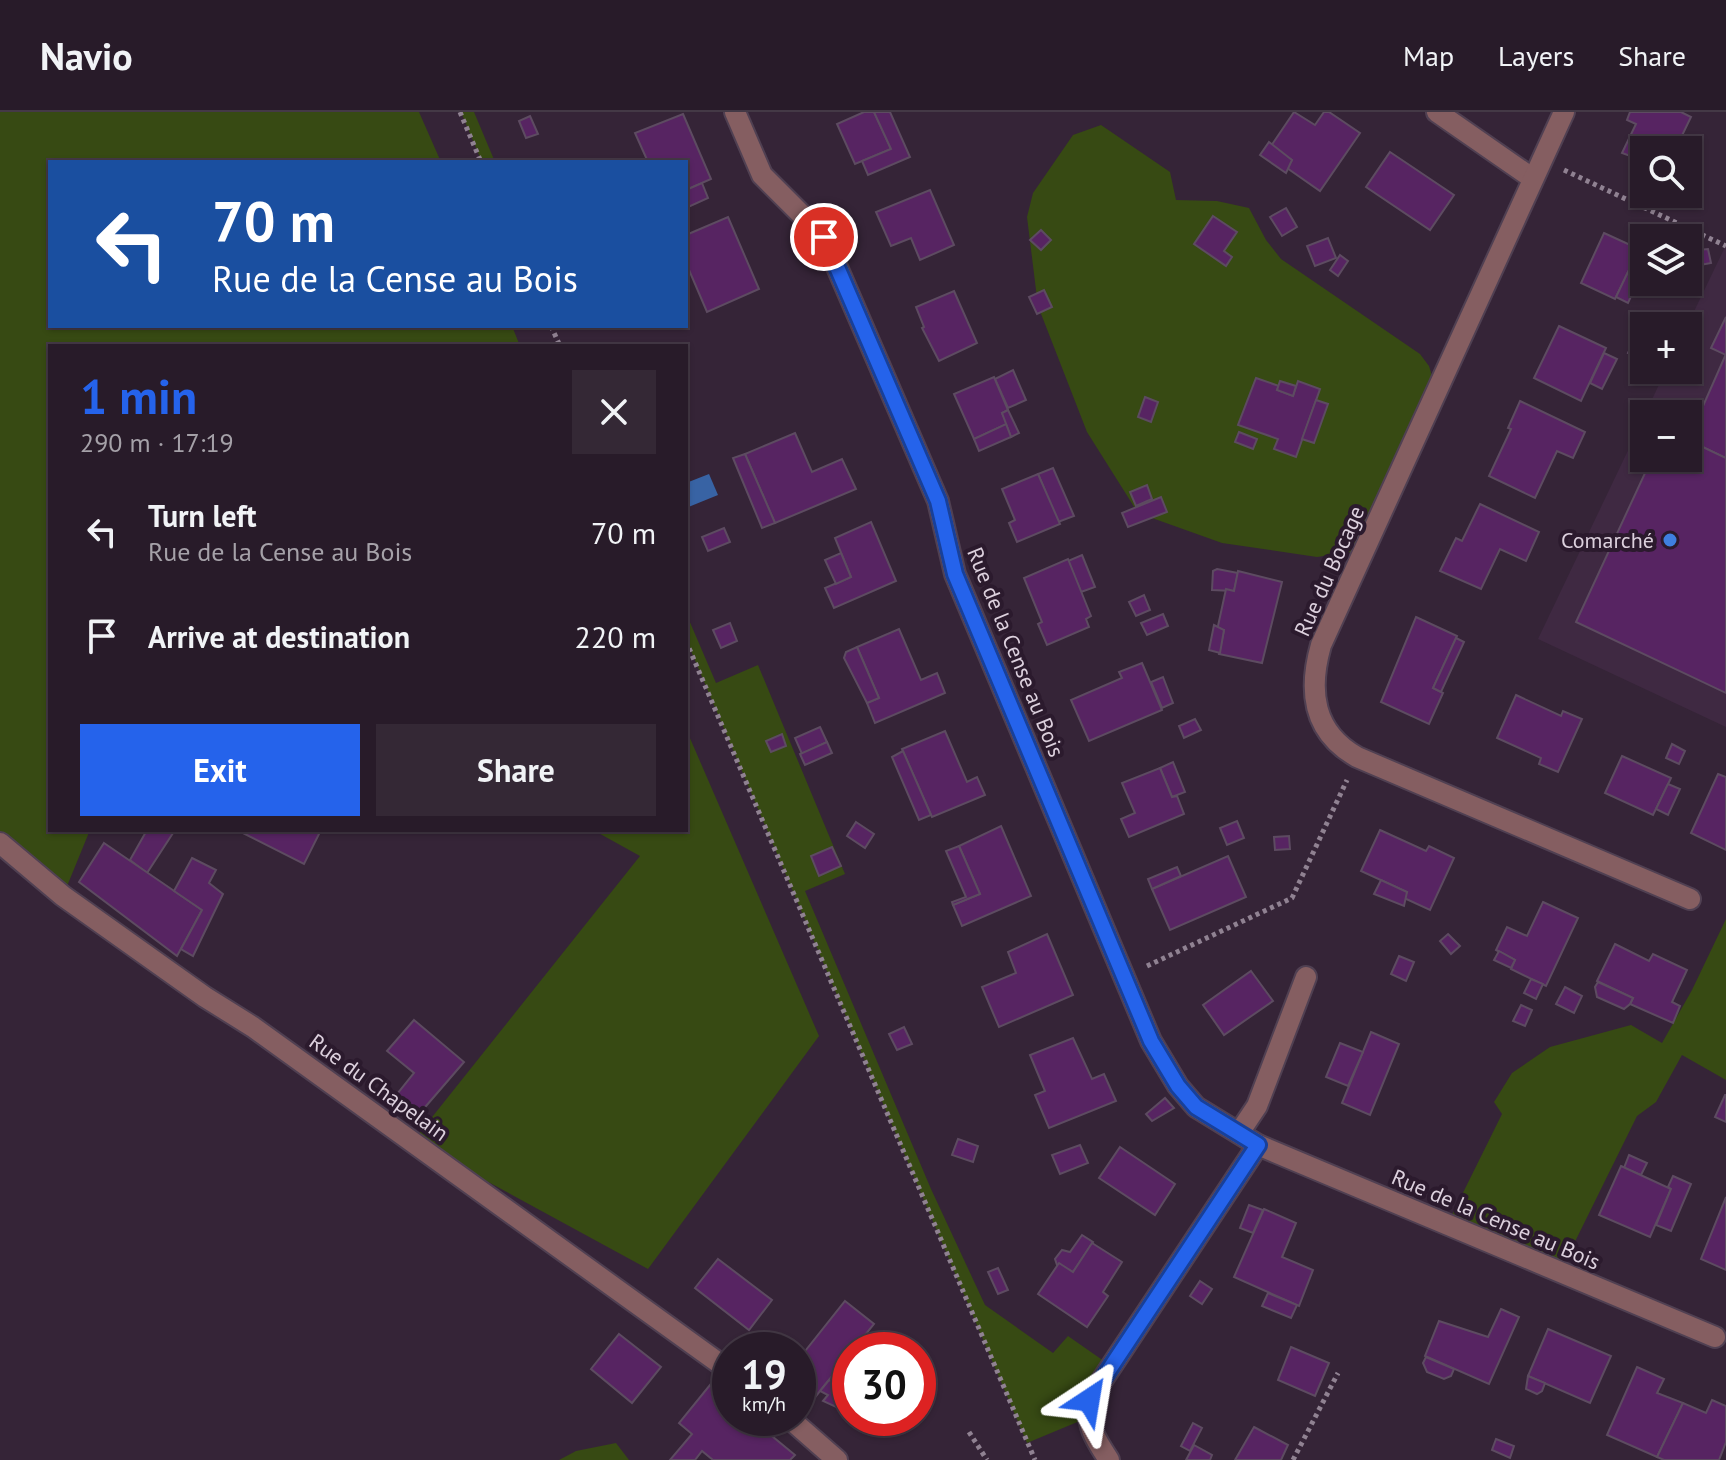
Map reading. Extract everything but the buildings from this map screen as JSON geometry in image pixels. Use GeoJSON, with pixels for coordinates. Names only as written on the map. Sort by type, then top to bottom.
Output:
{"type":"FeatureCollection","features":[{"type":"Feature","properties":{"kind":"street","name":"Rue de la Cense au Bois"},"geometry":{"type":"LineString","coordinates":[[735,112],[762,175],[824,237],[938,501],[955,574],[1151,1041],[1178,1086],[1196,1107],[1258,1145],[1715,1337]]}},
{"type":"Feature","properties":{"kind":"street"},"geometry":{"type":"LineString","coordinates":[[1437,112],[1536,168]]}},
{"type":"Feature","properties":{"kind":"street","name":"Rue du Bocage"},"geometry":{"type":"LineString","coordinates":[[1564,112],[1321,645],[1312,693],[1317,714],[1327,733],[1342,749],[1690,899]]}},
{"type":"Feature","properties":{"kind":"street","name":"Rue du Chapelain"},"geometry":{"type":"LineString","coordinates":[[0,843],[63,896],[266,1036],[712,1358]]}},
{"type":"Feature","properties":{"kind":"street"},"geometry":{"type":"LineString","coordinates":[[1239,1133],[1257,1106],[1306,977]]}},
{"type":"Feature","properties":{"kind":"street"},"geometry":{"type":"LineString","coordinates":[[1109,1460],[1093,1436],[1087,1418],[1089,1400],[1258,1145]]}},
{"type":"Feature","properties":{"kind":"street"},"geometry":{"type":"LineString","coordinates":[[810,1436],[837,1460]]}},
{"type":"Feature","properties":{"kind":"path"},"geometry":{"type":"LineString","coordinates":[[460,112],[480,160]]}},
{"type":"Feature","properties":{"kind":"path"},"geometry":{"type":"LineString","coordinates":[[1536,168],[1726,246]]}},
{"type":"Feature","properties":{"kind":"path"},"geometry":{"type":"LineString","coordinates":[[688,646],[1035,1460]]}},
{"type":"Feature","properties":{"kind":"path"},"geometry":{"type":"LineString","coordinates":[[1124,977],[1292,898],[1357,757]]}},
{"type":"Feature","properties":{"kind":"path"},"geometry":{"type":"LineString","coordinates":[[1293,1460],[1338,1373]]}},
{"type":"Feature","properties":{"kind":"path"},"geometry":{"type":"LineString","coordinates":[[969,1432],[987,1460]]}},
{"type":"Feature","properties":{"kind":"shaded area"},"geometry":{"type":"Polygon","coordinates":[[[1726,245],[1726,727],[1538,639],[1630,446],[1630,472],[1702,472],[1702,400],[1652,400],[1659,384],[1702,384],[1702,312],[1694,312],[1726,245]]]}},
{"type":"Feature","properties":{"kind":"green space"},"geometry":{"type":"Polygon","coordinates":[[[0,112],[419,112],[440,160],[48,160],[48,328],[513,328],[519,344],[48,344],[48,832],[89,832],[63,896],[0,843],[0,112]]]}},
{"type":"Feature","properties":{"kind":"green space"},"geometry":{"type":"Polygon","coordinates":[[[461,112],[474,112],[494,160],[481,160],[461,112]]]}},
{"type":"Feature","properties":{"kind":"green space"},"geometry":{"type":"Polygon","coordinates":[[[1101,125],[1170,172],[1176,200],[1217,201],[1249,208],[1266,240],[1281,259],[1420,354],[1429,366],[1437,392],[1365,550],[1317,557],[1222,543],[1138,513],[1087,432],[1038,306],[1027,217],[1033,193],[1073,135],[1101,125]]]}},
{"type":"Feature","properties":{"kind":"green space"},"geometry":{"type":"Polygon","coordinates":[[[688,618],[716,683],[758,665],[845,874],[805,891],[931,1189],[985,1305],[1053,1353],[1068,1336],[1111,1366],[1087,1418],[1027,1443],[688,644],[688,618]]]}},
{"type":"Feature","properties":{"kind":"green space"},"geometry":{"type":"Polygon","coordinates":[[[688,734],[819,1036],[648,1269],[413,1141],[640,856],[597,832],[688,832],[688,734]]]}},
{"type":"Feature","properties":{"kind":"green space"},"geometry":{"type":"Polygon","coordinates":[[[1726,919],[1726,1080],[1682,1055],[1656,1102],[1637,1116],[1560,1272],[1447,1225],[1502,1114],[1494,1102],[1512,1073],[1550,1047],[1631,1025],[1662,1043],[1726,919]]]}},
{"type":"Feature","properties":{"kind":"green space"},"geometry":{"type":"Polygon","coordinates":[[[616,1443],[629,1460],[559,1460],[576,1451],[616,1443]]]}},
{"type":"Feature","properties":{"kind":"water"},"geometry":{"type":"Polygon","coordinates":[[[709,474],[718,495],[688,507],[688,482],[709,474]]]}},
{"type":"Feature","properties":{"kind":"place","name":"Comarché"},"geometry":{"type":"Point","coordinates":[1670,540]}},
{"type":"Feature","properties":{"kind":"route"},"geometry":{"type":"LineString","coordinates":[[824,237],[938,501],[955,574],[1151,1041],[1178,1086],[1196,1107],[1258,1145],[1089,1400]]}}]}
